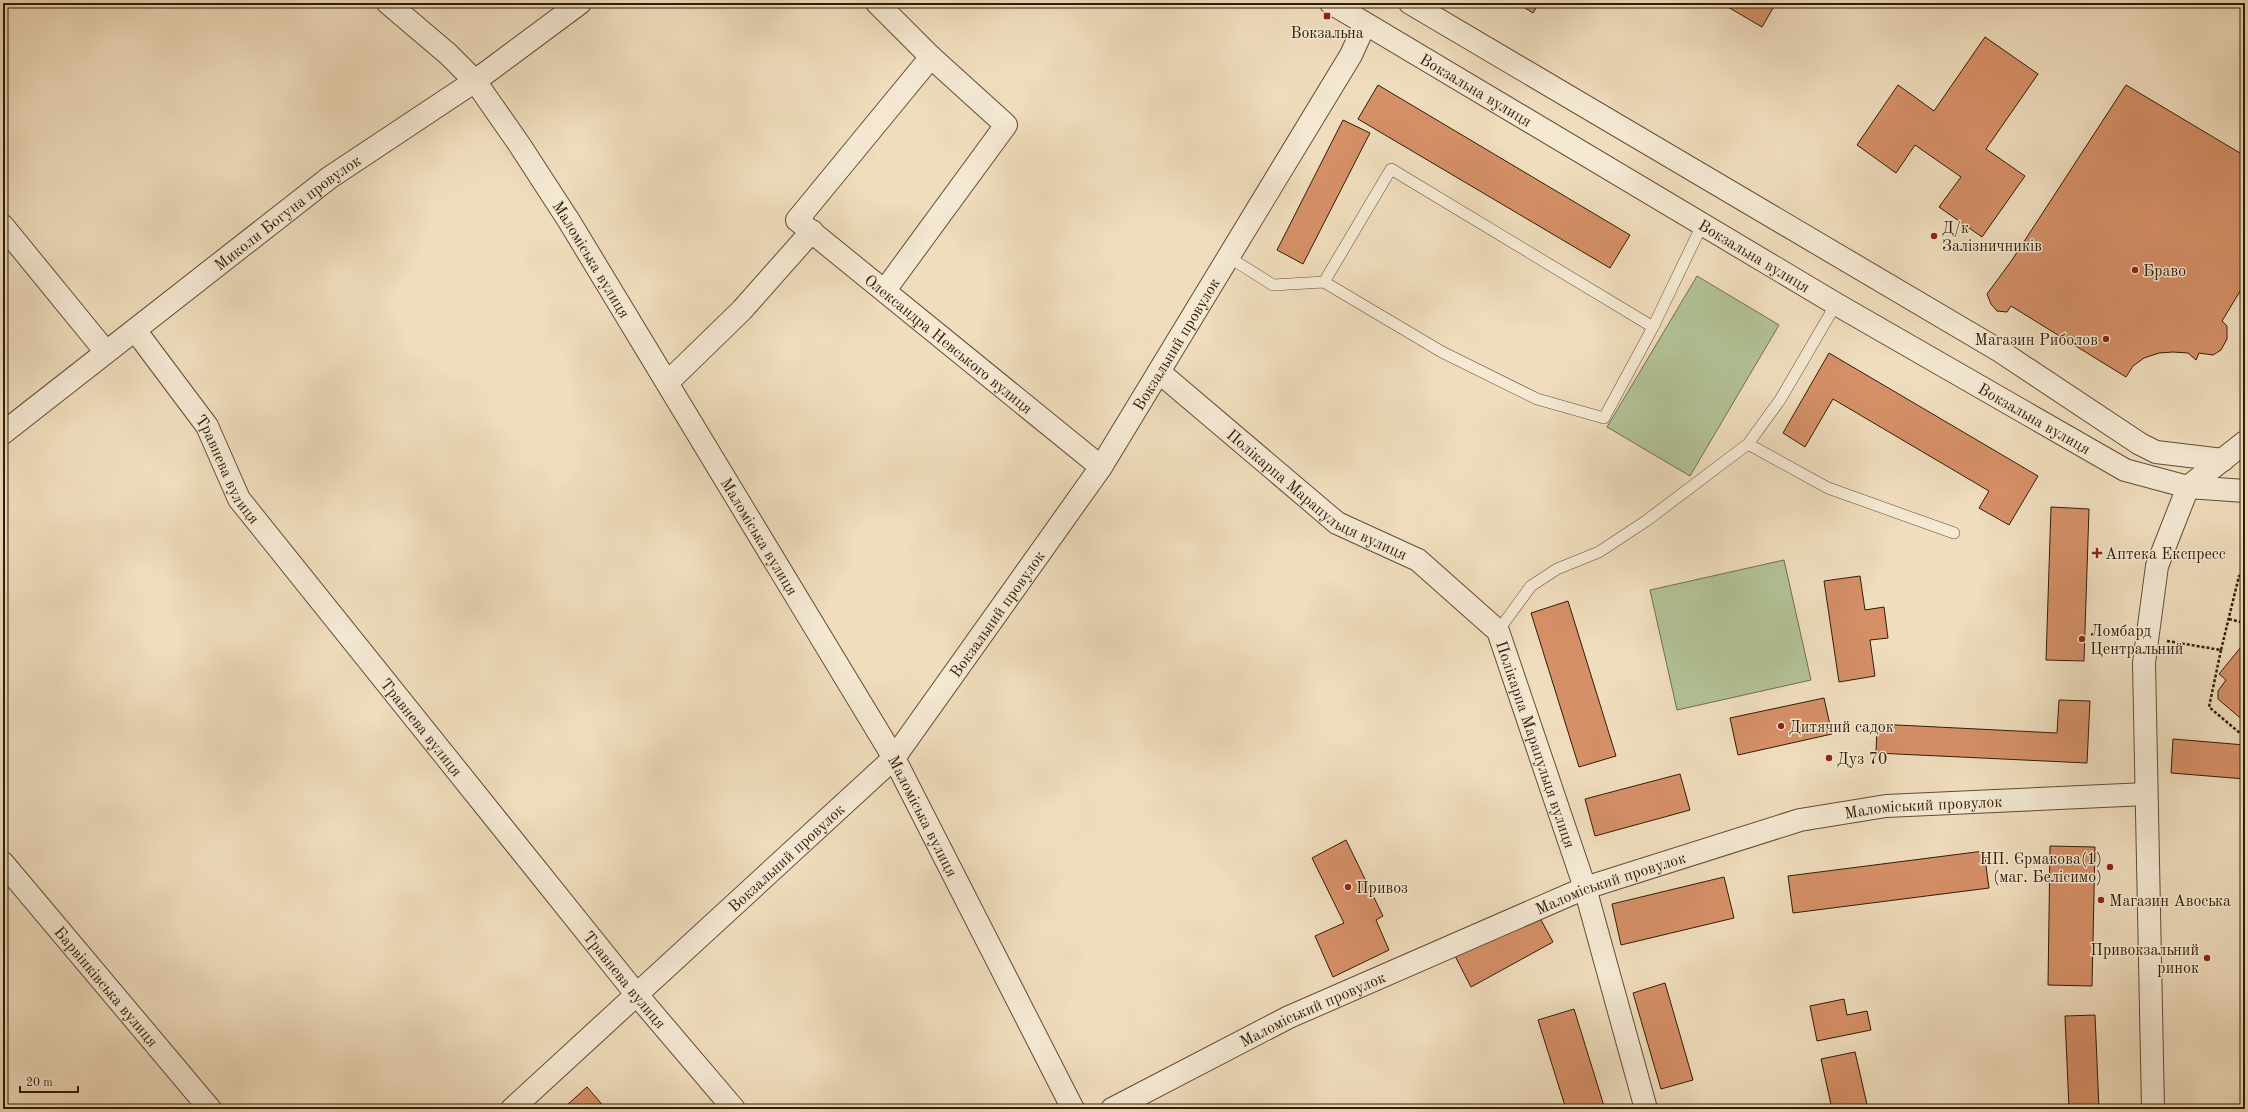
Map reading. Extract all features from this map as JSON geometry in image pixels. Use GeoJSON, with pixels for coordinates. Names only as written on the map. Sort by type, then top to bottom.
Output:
{"type":"FeatureCollection","features":[{"type":"Feature","properties":{"kind":"street","name":"Маломіська вулиця"},"geometry":{"type":"LineString","coordinates":[[388,3],[448,54],[475,81],[536,169],[668,382],[894,758],[1073,1109]]}},
{"type":"Feature","properties":{"kind":"street","name":"Миколи Богуна провулок"},"geometry":{"type":"LineString","coordinates":[[3,433],[329,178],[475,81],[580,3]]}},
{"type":"Feature","properties":{"kind":"street"},"geometry":{"type":"LineString","coordinates":[[877,3],[931,57],[1006,125],[885,290]]}},
{"type":"Feature","properties":{"kind":"street","name":"Вокзальна вулиця"},"geometry":{"type":"LineString","coordinates":[[1331,3],[1836,304],[2124,470],[2188,487],[2245,491]]}},
{"type":"Feature","properties":{"kind":"street","name":"Вокзальна вулиця"},"geometry":{"type":"LineString","coordinates":[[1410,3],[2000,351],[2140,444],[2156,452],[2223,460]]}},
{"type":"Feature","properties":{"kind":"street","name":"Вокзальний провулок"},"geometry":{"type":"LineString","coordinates":[[512,1109],[894,758],[1101,467],[1227,256],[1351,55],[1365,24]]}},
{"type":"Feature","properties":{"kind":"street"},"geometry":{"type":"LineString","coordinates":[[668,382],[742,310],[804,225],[931,57]]}},
{"type":"Feature","properties":{"kind":"street","name":"Олександра Невського вулиця"},"geometry":{"type":"LineString","coordinates":[[804,225],[1101,467]]}},
{"type":"Feature","properties":{"kind":"street"},"geometry":{"type":"LineString","coordinates":[[3,226],[106,352]]}},
{"type":"Feature","properties":{"kind":"street","name":"Травнева вулиця"},"geometry":{"type":"LineString","coordinates":[[135,330],[207,426],[239,498],[636,995],[734,1109]]}},
{"type":"Feature","properties":{"kind":"street","name":"Полікарпа Марапульця вулиця"},"geometry":{"type":"LineString","coordinates":[[1159,372],[1337,523],[1418,560],[1498,631],[1585,888],[1646,1109]]}},
{"type":"Feature","properties":{"kind":"street"},"geometry":{"type":"LineString","coordinates":[[2153,1109],[2144,663],[2147,638],[2157,566],[2188,487],[2245,442]]}},
{"type":"Feature","properties":{"kind":"street","name":"Маломіський провулок"},"geometry":{"type":"LineString","coordinates":[[1112,1109],[1289,1017],[1585,888],[1800,820],[1886,806],[2146,794]]}},
{"type":"Feature","properties":{"kind":"street","name":"Барвінківська вулиця"},"geometry":{"type":"LineString","coordinates":[[3,863],[210,1109]]}},
{"type":"Feature","properties":{"kind":"lane"},"geometry":{"type":"LineString","coordinates":[[1324,282],[1391,169],[1653,327]]}},
{"type":"Feature","properties":{"kind":"lane"},"geometry":{"type":"LineString","coordinates":[[1227,256],[1274,285],[1324,282],[1442,352],[1512,387],[1537,399],[1604,418],[1653,327],[1702,225]]}},
{"type":"Feature","properties":{"kind":"lane"},"geometry":{"type":"LineString","coordinates":[[1498,631],[1531,586],[1557,569],[1599,552],[1646,521],[1748,444],[1780,400],[1836,304]]}},
{"type":"Feature","properties":{"kind":"lane"},"geometry":{"type":"LineString","coordinates":[[1748,444],[1828,488],[1954,532]]}},
{"type":"Feature","properties":{"kind":"path"},"geometry":{"type":"LineString","coordinates":[[2241,734],[2209,707],[2239,576],[2245,578]]}},
{"type":"Feature","properties":{"kind":"path"},"geometry":{"type":"LineString","coordinates":[[2229,619],[2245,623]]}},
{"type":"Feature","properties":{"kind":"path"},"geometry":{"type":"LineString","coordinates":[[2147,638],[2222,650]]}},
{"type":"Feature","properties":{"kind":"green space"},"geometry":{"type":"Polygon","coordinates":[[[1697,276],[1779,325],[1690,476],[1607,427],[1697,276]]]}},
{"type":"Feature","properties":{"kind":"green space"},"geometry":{"type":"Polygon","coordinates":[[[1784,560],[1811,680],[1677,710],[1650,590],[1784,560]]]}},
{"type":"Feature","properties":{"kind":"building"},"geometry":{"type":"Polygon","coordinates":[[[1517,3],[1539,3],[1533,13],[1517,3]]]}},
{"type":"Feature","properties":{"kind":"building"},"geometry":{"type":"Polygon","coordinates":[[[1721,3],[1776,3],[1762,27],[1721,3]]]}},
{"type":"Feature","properties":{"kind":"building"},"geometry":{"type":"Polygon","coordinates":[[[1985,37],[2038,74],[1986,149],[2025,176],[1982,237],[1939,207],[1961,177],[1915,145],[1896,173],[1857,145],[1898,85],[1934,111],[1985,37]]]}},
{"type":"Feature","properties":{"kind":"building"},"geometry":{"type":"Polygon","coordinates":[[[1378,85],[1630,235],[1610,268],[1358,119],[1378,85]]]}},
{"type":"Feature","properties":{"kind":"building"},"geometry":{"type":"Polygon","coordinates":[[[2126,85],[2245,156],[2245,283],[2222,321],[2227,326],[2227,339],[2221,350],[2213,355],[2199,353],[2196,360],[2188,353],[2159,353],[2144,358],[2133,366],[2126,377],[2011,306],[2007,312],[1997,311],[1991,304],[1987,294],[2012,260],[2126,85]]]}},
{"type":"Feature","properties":{"kind":"building"},"geometry":{"type":"Polygon","coordinates":[[[1343,120],[1370,133],[1303,264],[1277,250],[1343,120]]]}},
{"type":"Feature","properties":{"kind":"building"},"geometry":{"type":"Polygon","coordinates":[[[1829,353],[2038,476],[2009,525],[1979,508],[1989,491],[1833,399],[1805,447],[1783,433],[1829,353]]]}},
{"type":"Feature","properties":{"kind":"building"},"geometry":{"type":"Polygon","coordinates":[[[2051,507],[2089,509],[2084,661],[2046,660],[2051,507]]]}},
{"type":"Feature","properties":{"kind":"building"},"geometry":{"type":"Polygon","coordinates":[[[1860,576],[1865,610],[1884,607],[1888,638],[1870,640],[1875,676],[1839,682],[1824,581],[1860,576]]]}},
{"type":"Feature","properties":{"kind":"building"},"geometry":{"type":"Polygon","coordinates":[[[1568,601],[1616,756],[1579,767],[1531,613],[1568,601]]]}},
{"type":"Feature","properties":{"kind":"building"},"geometry":{"type":"Polygon","coordinates":[[[2245,642],[2245,722],[2218,699],[2218,691],[2226,680],[2219,674],[2245,642]]]}},
{"type":"Feature","properties":{"kind":"building","name":"Дитячий садок"},"geometry":{"type":"Polygon","coordinates":[[[1824,698],[1832,734],[1738,755],[1730,718],[1824,698]]]}},
{"type":"Feature","properties":{"kind":"building"},"geometry":{"type":"Polygon","coordinates":[[[2059,700],[2090,701],[2087,763],[1876,753],[1877,724],[2057,733],[2059,700]]]}},
{"type":"Feature","properties":{"kind":"building"},"geometry":{"type":"Polygon","coordinates":[[[2173,739],[2245,745],[2245,779],[2171,773],[2173,739]]]}},
{"type":"Feature","properties":{"kind":"building"},"geometry":{"type":"Polygon","coordinates":[[[1680,774],[1690,810],[1595,836],[1585,799],[1680,774]]]}},
{"type":"Feature","properties":{"kind":"building","name":"Привоз"},"geometry":{"type":"Polygon","coordinates":[[[1346,840],[1383,916],[1376,920],[1389,950],[1333,977],[1315,936],[1344,923],[1312,858],[1346,840]]]}},
{"type":"Feature","properties":{"kind":"building"},"geometry":{"type":"Polygon","coordinates":[[[2050,846],[2095,847],[2092,986],[2048,985],[2050,846]]]}},
{"type":"Feature","properties":{"kind":"building"},"geometry":{"type":"Polygon","coordinates":[[[1984,851],[1989,888],[1793,913],[1788,876],[1984,851]]]}},
{"type":"Feature","properties":{"kind":"building"},"geometry":{"type":"Polygon","coordinates":[[[1724,877],[1734,918],[1621,945],[1612,904],[1724,877]]]}},
{"type":"Feature","properties":{"kind":"building"},"geometry":{"type":"Polygon","coordinates":[[[1536,911],[1553,942],[1471,987],[1455,956],[1536,911]]]}},
{"type":"Feature","properties":{"kind":"building"},"geometry":{"type":"Polygon","coordinates":[[[1665,983],[1693,1080],[1661,1089],[1633,993],[1665,983]]]}},
{"type":"Feature","properties":{"kind":"building"},"geometry":{"type":"Polygon","coordinates":[[[1844,999],[1847,1015],[1867,1011],[1871,1030],[1817,1041],[1810,1006],[1844,999]]]}},
{"type":"Feature","properties":{"kind":"building"},"geometry":{"type":"Polygon","coordinates":[[[1574,1009],[1604,1106],[1594,1109],[1566,1109],[1538,1020],[1574,1009]]]}},
{"type":"Feature","properties":{"kind":"building"},"geometry":{"type":"Polygon","coordinates":[[[2095,1015],[2099,1109],[2069,1109],[2065,1016],[2095,1015]]]}},
{"type":"Feature","properties":{"kind":"building"},"geometry":{"type":"Polygon","coordinates":[[[1855,1052],[1868,1109],[1832,1109],[1821,1059],[1855,1052]]]}},
{"type":"Feature","properties":{"kind":"building"},"geometry":{"type":"Polygon","coordinates":[[[587,1087],[606,1109],[568,1109],[566,1106],[587,1087]]]}},
{"type":"Feature","properties":{"kind":"place","name":"Вокзальна"},"geometry":{"type":"Point","coordinates":[1327,16]}},
{"type":"Feature","properties":{"kind":"place","name":"Д/к Залізничників"},"geometry":{"type":"Point","coordinates":[1934,236]}},
{"type":"Feature","properties":{"kind":"place","name":"Браво"},"geometry":{"type":"Point","coordinates":[2135,270]}},
{"type":"Feature","properties":{"kind":"place","name":"Магазин Риболов"},"geometry":{"type":"Point","coordinates":[2106,339]}},
{"type":"Feature","properties":{"kind":"place","name":"Аптека Експресс"},"geometry":{"type":"Point","coordinates":[2097,553]}},
{"type":"Feature","properties":{"kind":"place","name":"Ломбард Центральний"},"geometry":{"type":"Point","coordinates":[2082,639]}},
{"type":"Feature","properties":{"kind":"place","name":"Дитячий садок"},"geometry":{"type":"Point","coordinates":[1781,726]}},
{"type":"Feature","properties":{"kind":"place","name":"Дуз 70"},"geometry":{"type":"Point","coordinates":[1829,758]}},
{"type":"Feature","properties":{"kind":"place","name":"НП. Єрмакова(1) (маг. Белісимо)"},"geometry":{"type":"Point","coordinates":[2110,867]}},
{"type":"Feature","properties":{"kind":"place","name":"Привоз"},"geometry":{"type":"Point","coordinates":[1348,887]}},
{"type":"Feature","properties":{"kind":"place","name":"Магазин Авоська"},"geometry":{"type":"Point","coordinates":[2101,900]}},
{"type":"Feature","properties":{"kind":"place","name":"Привокзальний ринок"},"geometry":{"type":"Point","coordinates":[2207,958]}}]}
